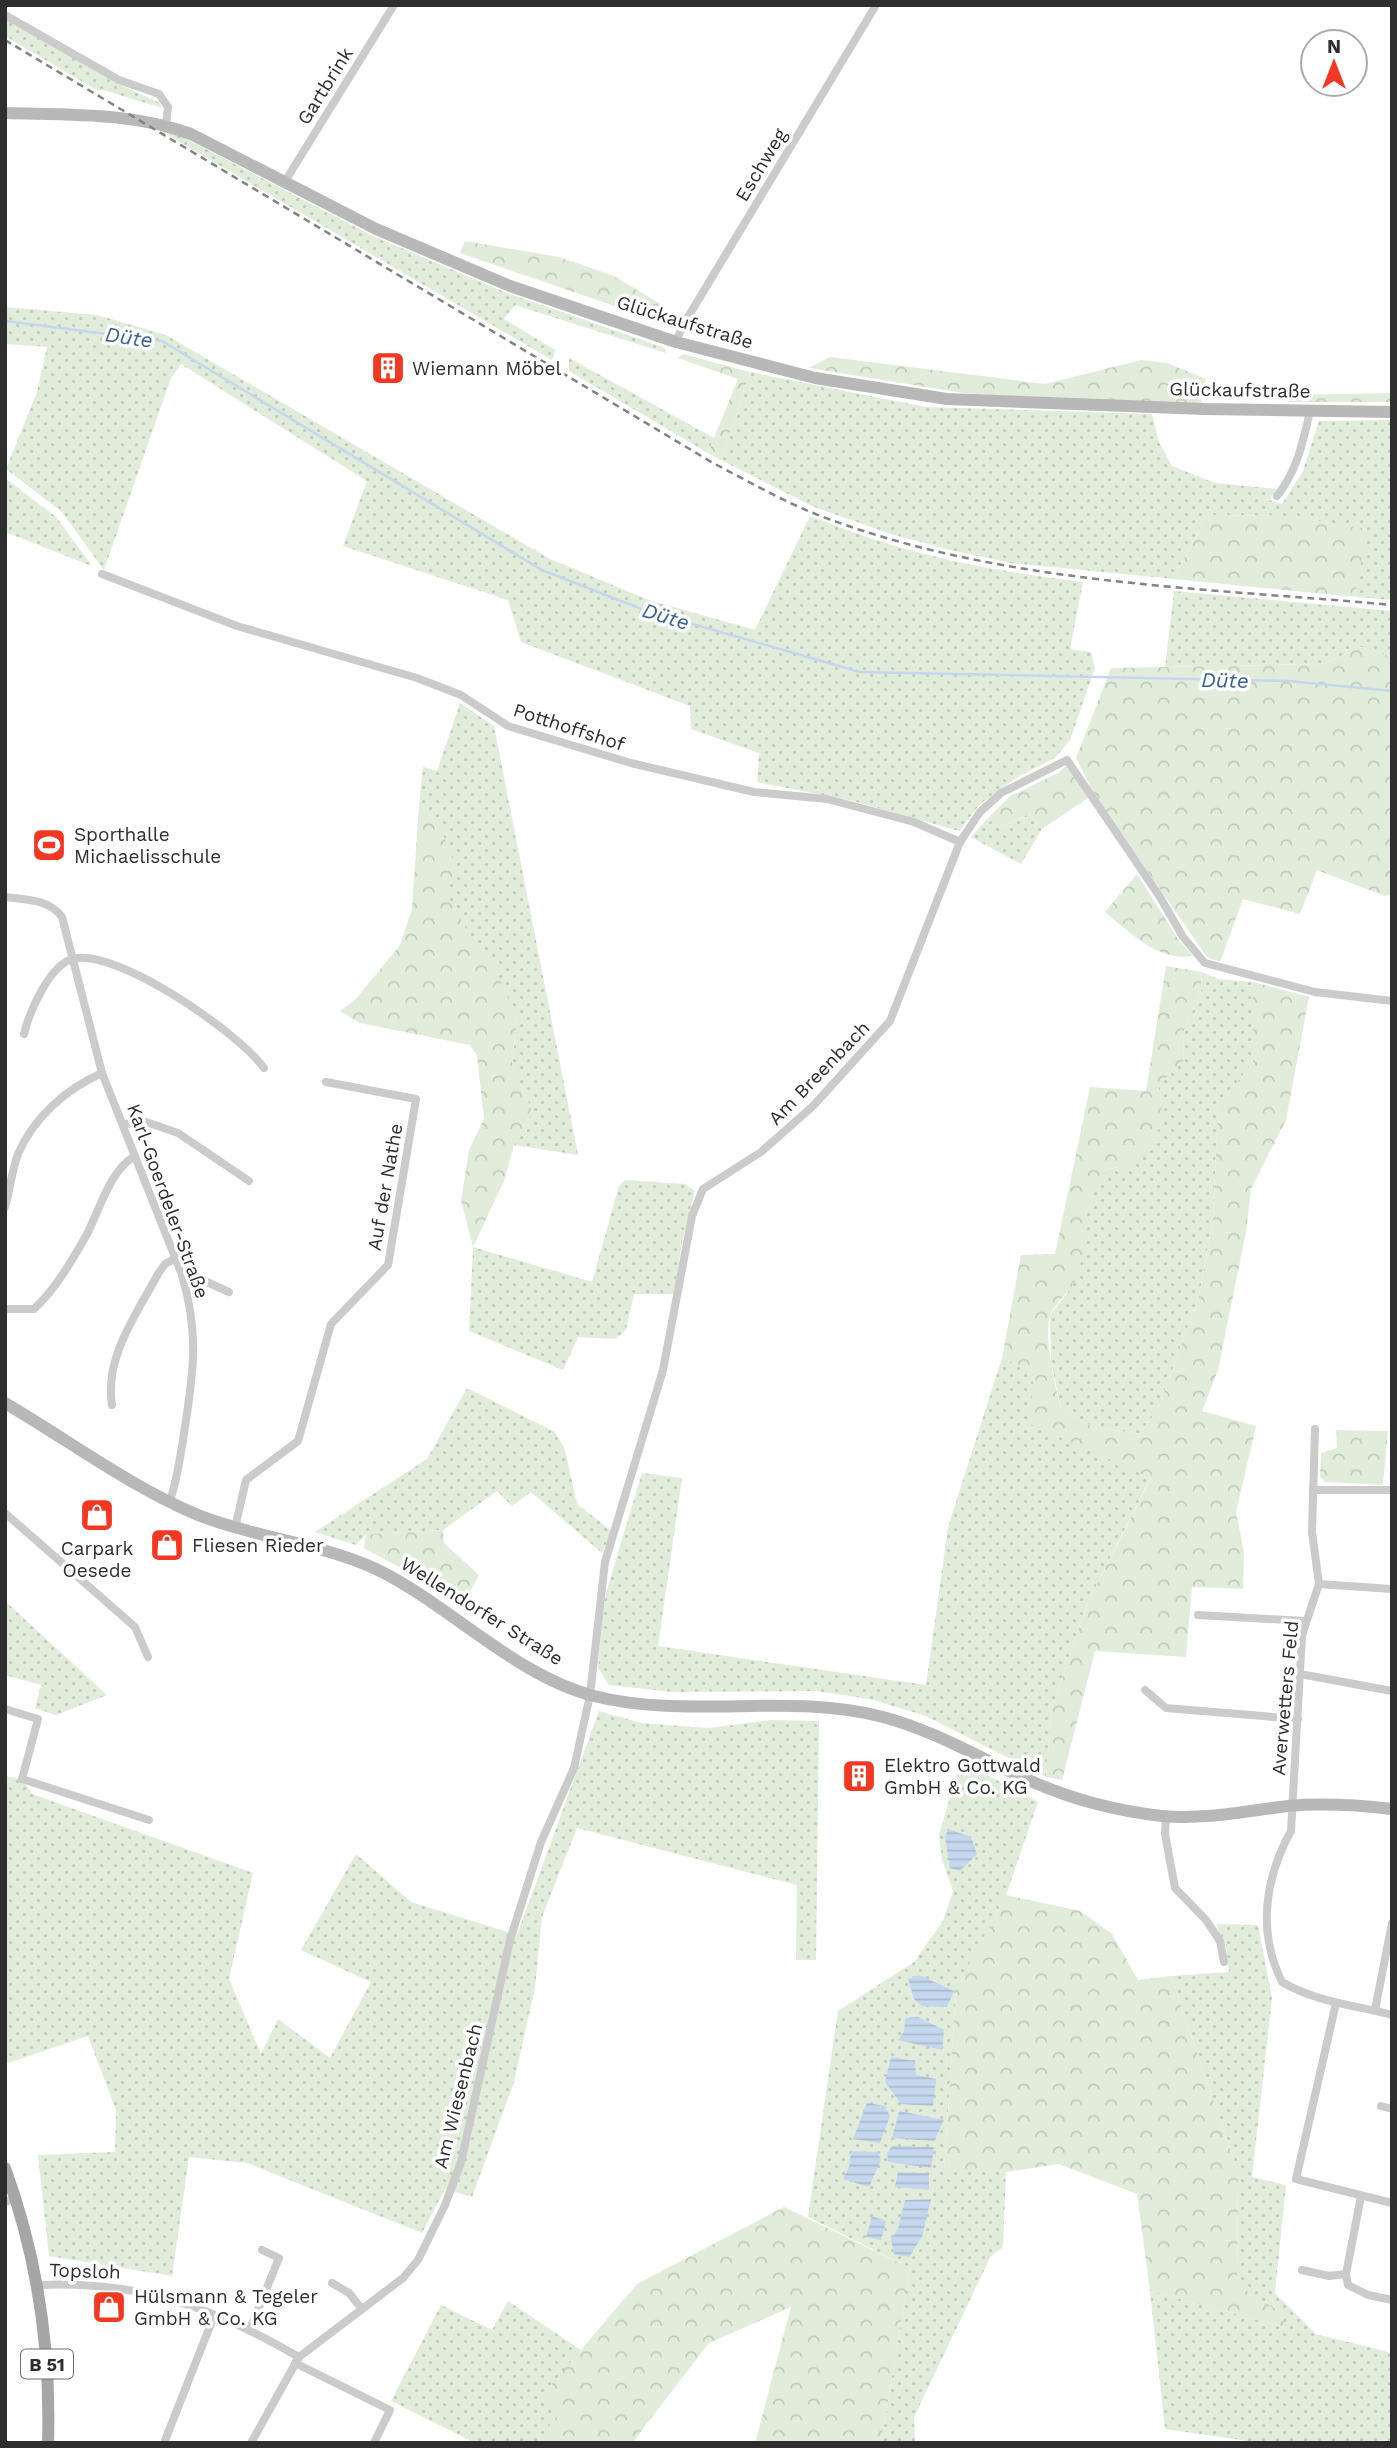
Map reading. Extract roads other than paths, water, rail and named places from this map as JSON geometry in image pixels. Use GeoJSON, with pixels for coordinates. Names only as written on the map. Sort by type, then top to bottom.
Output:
{"type":"FeatureCollection","features":[{"type":"Feature","properties":{"kind":"main road","name":"B 51"},"geometry":{"type":"LineString","coordinates":[[5,2168],[11,2201],[38,2285],[46,2357],[48,2443]]}},
{"type":"Feature","properties":{"kind":"street","name":"Gartbrink"},"geometry":{"type":"LineString","coordinates":[[284,183],[394,5]]}},
{"type":"Feature","properties":{"kind":"street","name":"Eschweg"},"geometry":{"type":"LineString","coordinates":[[676,342],[682,327],[876,5]]}},
{"type":"Feature","properties":{"kind":"street"},"geometry":{"type":"LineString","coordinates":[[5,15],[119,80],[159,94],[168,107],[166,125]]}},
{"type":"Feature","properties":{"kind":"street","name":"Glückaufstraße"},"geometry":{"type":"LineString","coordinates":[[5,113],[134,118],[166,125],[191,134],[376,229],[470,270],[676,342],[816,378],[947,399],[1392,412]]}},
{"type":"Feature","properties":{"kind":"street"},"geometry":{"type":"LineString","coordinates":[[1277,496],[1288,482],[1301,451],[1310,411]]}},
{"type":"Feature","properties":{"kind":"street","name":"Potthoffshof"},"geometry":{"type":"LineString","coordinates":[[102,574],[237,626],[417,678],[461,695],[508,726],[631,763],[742,789],[827,799],[914,822],[960,842]]}},
{"type":"Feature","properties":{"kind":"street","name":"Am Breenbach"},"geometry":{"type":"LineString","coordinates":[[590,1695],[606,1562],[650,1421],[663,1370],[689,1229],[704,1189],[761,1152],[813,1106],[880,1034],[901,996],[960,842],[980,812],[1001,793],[1067,760],[1160,897],[1183,937],[1205,963],[1315,992],[1392,1001]]}},
{"type":"Feature","properties":{"kind":"street","name":"Karl-Goerdeler-Straße"},"geometry":{"type":"LineString","coordinates":[[5,897],[45,903],[55,907],[62,917],[102,1073],[182,1275],[192,1309],[196,1359],[177,1481],[170,1502]]}},
{"type":"Feature","properties":{"kind":"street"},"geometry":{"type":"LineString","coordinates":[[24,1034],[28,1017],[57,970],[71,959],[112,964],[168,992],[224,1028],[251,1051],[264,1068]]}},
{"type":"Feature","properties":{"kind":"street"},"geometry":{"type":"LineString","coordinates":[[5,1207],[17,1156],[32,1127],[55,1102],[102,1073]]}},
{"type":"Feature","properties":{"kind":"street","name":"Auf der Nathe"},"geometry":{"type":"LineString","coordinates":[[235,1528],[246,1480],[298,1440],[331,1324],[388,1265],[416,1099],[326,1082]]}},
{"type":"Feature","properties":{"kind":"street"},"geometry":{"type":"LineString","coordinates":[[124,1124],[146,1122],[178,1133],[249,1181]]}},
{"type":"Feature","properties":{"kind":"street"},"geometry":{"type":"LineString","coordinates":[[5,1309],[34,1309],[44,1301],[86,1234],[120,1169],[135,1156]]}},
{"type":"Feature","properties":{"kind":"street"},"geometry":{"type":"LineString","coordinates":[[112,1405],[110,1390],[120,1345],[158,1274],[165,1264],[174,1259]]}},
{"type":"Feature","properties":{"kind":"street"},"geometry":{"type":"LineString","coordinates":[[182,1275],[191,1275],[229,1292]]}},
{"type":"Feature","properties":{"kind":"street","name":"Wellendorfer Straße"},"geometry":{"type":"LineString","coordinates":[[5,1403],[170,1502],[235,1528],[321,1549],[377,1570],[416,1591],[537,1670],[590,1695],[641,1705],[693,1707],[782,1704],[842,1708],[923,1731],[1065,1795],[1112,1808],[1166,1816],[1207,1816],[1292,1806],[1392,1809]]}},
{"type":"Feature","properties":{"kind":"street"},"geometry":{"type":"LineString","coordinates":[[1315,1430],[1312,1532],[1319,1584],[1392,1589]]}},
{"type":"Feature","properties":{"kind":"street"},"geometry":{"type":"LineString","coordinates":[[1313,1490],[1392,1490]]}},
{"type":"Feature","properties":{"kind":"street"},"geometry":{"type":"LineString","coordinates":[[5,1513],[135,1627],[148,1657]]}},
{"type":"Feature","properties":{"kind":"street","name":"Averwetters Feld"},"geometry":{"type":"LineString","coordinates":[[1319,1584],[1305,1621],[1291,1831],[1275,1860],[1265,1917],[1277,1973],[1282,1982],[1301,1993],[1392,2015]]}},
{"type":"Feature","properties":{"kind":"street"},"geometry":{"type":"LineString","coordinates":[[1198,1615],[1305,1621]]}},
{"type":"Feature","properties":{"kind":"street"},"geometry":{"type":"LineString","coordinates":[[1300,1674],[1392,1691]]}},
{"type":"Feature","properties":{"kind":"street"},"geometry":{"type":"LineString","coordinates":[[1145,1690],[1166,1708],[1298,1718]]}},
{"type":"Feature","properties":{"kind":"street","name":"Am Wiesenbach"},"geometry":{"type":"LineString","coordinates":[[251,2443],[297,2360],[403,2278],[418,2260],[445,2205],[461,2162],[510,1940],[541,1842],[574,1768],[590,1695]]}},
{"type":"Feature","properties":{"kind":"street"},"geometry":{"type":"LineString","coordinates":[[5,1709],[38,1719],[22,1779],[124,1809],[149,1820]]}},
{"type":"Feature","properties":{"kind":"street"},"geometry":{"type":"LineString","coordinates":[[1166,1816],[1165,1833],[1175,1888],[1206,1920],[1220,1941],[1224,1962]]}},
{"type":"Feature","properties":{"kind":"street"},"geometry":{"type":"LineString","coordinates":[[1375,2011],[1392,1923]]}},
{"type":"Feature","properties":{"kind":"street"},"geometry":{"type":"LineString","coordinates":[[1336,2003],[1296,2179],[1392,2203]]}},
{"type":"Feature","properties":{"kind":"street"},"geometry":{"type":"LineString","coordinates":[[1381,2106],[1392,2109]]}},
{"type":"Feature","properties":{"kind":"street"},"geometry":{"type":"LineString","coordinates":[[1361,2196],[1346,2274],[1348,2286],[1367,2295],[1392,2300]]}},
{"type":"Feature","properties":{"kind":"street"},"geometry":{"type":"LineString","coordinates":[[250,2329],[279,2258],[262,2250]]}},
{"type":"Feature","properties":{"kind":"street"},"geometry":{"type":"LineString","coordinates":[[1302,2270],[1329,2276],[1346,2274]]}},
{"type":"Feature","properties":{"kind":"street"},"geometry":{"type":"LineString","coordinates":[[332,2283],[349,2293],[362,2309]]}},
{"type":"Feature","properties":{"kind":"street","name":"Topsloh"},"geometry":{"type":"LineString","coordinates":[[38,2285],[125,2287],[164,2296],[250,2329],[297,2360],[390,2410],[374,2443]]}},
{"type":"Feature","properties":{"kind":"street"},"geometry":{"type":"LineString","coordinates":[[164,2443],[214,2316]]}},
{"type":"Feature","properties":{"kind":"water"},"geometry":{"type":"Polygon","coordinates":[[[948,1829],[971,1837],[977,1854],[960,1871],[950,1868],[945,1837],[948,1829]]]}},
{"type":"Feature","properties":{"kind":"water"},"geometry":{"type":"Polygon","coordinates":[[[919,1975],[954,1991],[947,2007],[922,2006],[914,1999],[908,1979],[919,1975]]]}},
{"type":"Feature","properties":{"kind":"water"},"geometry":{"type":"Polygon","coordinates":[[[918,2017],[944,2030],[942,2050],[898,2040],[904,2032],[905,2018],[918,2017]]]}},
{"type":"Feature","properties":{"kind":"water"},"geometry":{"type":"Polygon","coordinates":[[[891,2057],[915,2061],[916,2075],[936,2079],[933,2106],[901,2104],[885,2082],[891,2057]]]}},
{"type":"Feature","properties":{"kind":"water"},"geometry":{"type":"Polygon","coordinates":[[[867,2103],[885,2106],[890,2116],[880,2143],[853,2139],[867,2103]]]}},
{"type":"Feature","properties":{"kind":"water"},"geometry":{"type":"Polygon","coordinates":[[[899,2111],[944,2120],[934,2141],[892,2138],[899,2111]]]}},
{"type":"Feature","properties":{"kind":"water"},"geometry":{"type":"Polygon","coordinates":[[[892,2146],[934,2147],[931,2168],[888,2162],[887,2153],[892,2146]]]}},
{"type":"Feature","properties":{"kind":"water"},"geometry":{"type":"Polygon","coordinates":[[[851,2151],[878,2152],[881,2160],[869,2187],[843,2179],[849,2167],[851,2151]]]}},
{"type":"Feature","properties":{"kind":"water"},"geometry":{"type":"Polygon","coordinates":[[[898,2172],[929,2173],[929,2190],[895,2187],[898,2172]]]}},
{"type":"Feature","properties":{"kind":"water"},"geometry":{"type":"Polygon","coordinates":[[[931,2199],[922,2237],[909,2257],[894,2254],[891,2239],[898,2229],[905,2200],[931,2199]]]}},
{"type":"Feature","properties":{"kind":"water"},"geometry":{"type":"Polygon","coordinates":[[[872,2216],[886,2221],[881,2240],[866,2237],[872,2216]]]}},
{"type":"Feature","properties":{"kind":"waterway","name":"Düte"},"geometry":{"type":"LineString","coordinates":[[5,321],[162,341],[542,570],[644,610],[860,672],[1288,681],[1392,691]]}},
{"type":"Feature","properties":{"kind":"railway"},"geometry":{"type":"LineString","coordinates":[[5,40],[713,463],[813,513],[883,537],[1026,569],[1172,587],[1392,605]]}},
{"type":"Feature","properties":{"kind":"place","name":"Wiemann Möbel"},"geometry":{"type":"Point","coordinates":[388,368]}},
{"type":"Feature","properties":{"kind":"place","name":"Sporthalle Michaelisschule"},"geometry":{"type":"Point","coordinates":[49,845]}},
{"type":"Feature","properties":{"kind":"place","name":"Carpark Oesede"},"geometry":{"type":"Point","coordinates":[97,1515]}},
{"type":"Feature","properties":{"kind":"place","name":"Fliesen Rieder"},"geometry":{"type":"Point","coordinates":[167,1545]}},
{"type":"Feature","properties":{"kind":"place","name":"Elektro Gottwald GmbH & Co. KG"},"geometry":{"type":"Point","coordinates":[859,1776]}},
{"type":"Feature","properties":{"kind":"place","name":"Hülsmann & Tegeler GmbH & Co. KG"},"geometry":{"type":"Point","coordinates":[109,2307]}}]}
